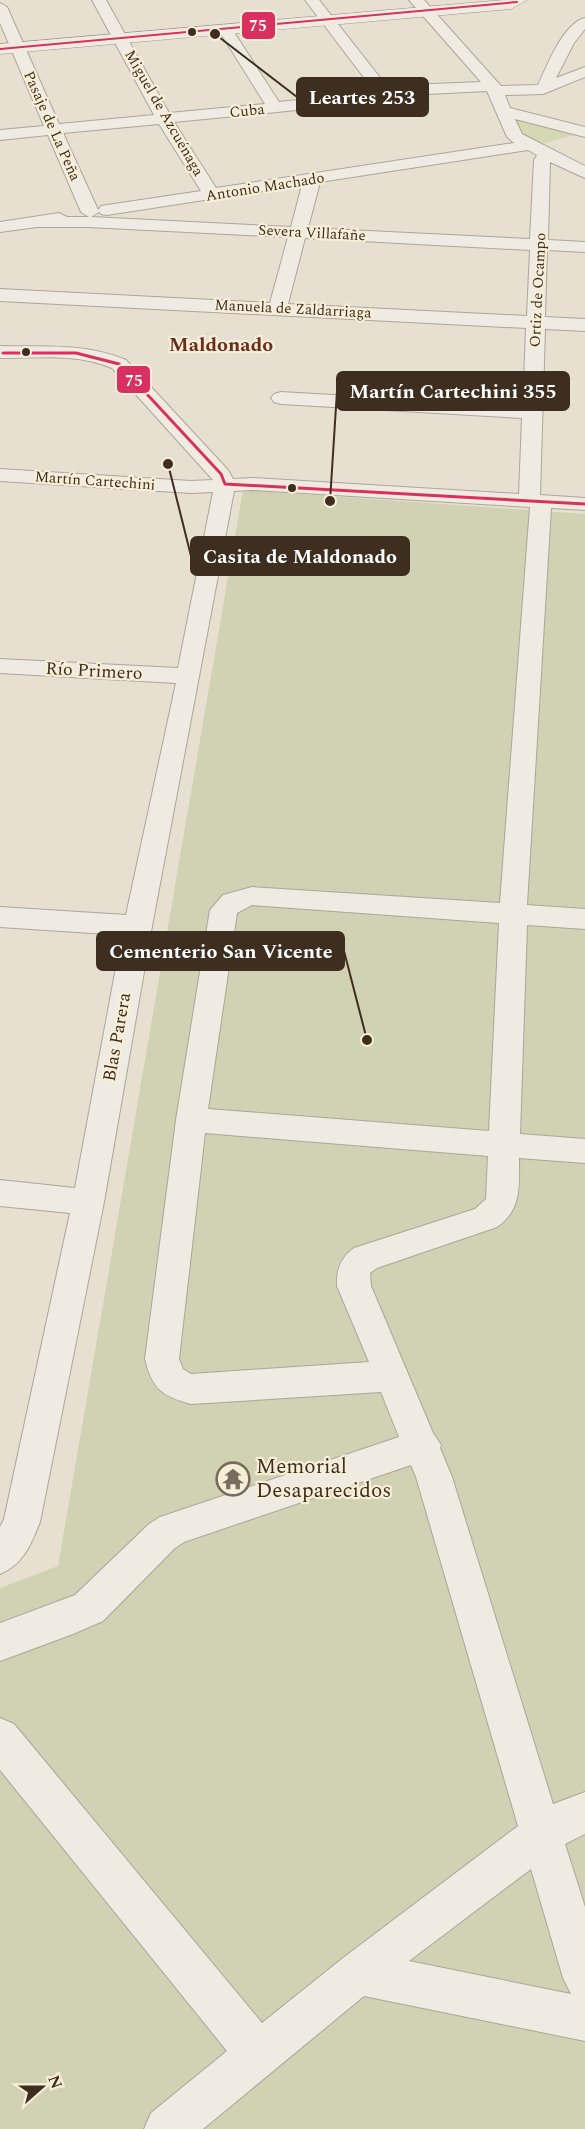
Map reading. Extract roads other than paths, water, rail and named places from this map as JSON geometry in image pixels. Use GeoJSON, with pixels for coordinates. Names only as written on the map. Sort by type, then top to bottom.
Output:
{"type":"FeatureCollection","features":[{"type":"Feature","properties":{"kind":"street","name":"Miguel de Azcuénaga"},"geometry":{"type":"LineString","coordinates":[[99,0],[164,119],[212,195]]}},
{"type":"Feature","properties":{"kind":"street"},"geometry":{"type":"LineString","coordinates":[[312,0],[386,94]]}},
{"type":"Feature","properties":{"kind":"street"},"geometry":{"type":"LineString","coordinates":[[0,49],[328,20],[421,6],[518,1]]}},
{"type":"Feature","properties":{"kind":"street"},"geometry":{"type":"LineString","coordinates":[[421,6],[495,88],[515,137],[585,173]]}},
{"type":"Feature","properties":{"kind":"street","name":"Pasaje de La Peña"},"geometry":{"type":"LineString","coordinates":[[0,7],[90,212]]}},
{"type":"Feature","properties":{"kind":"street"},"geometry":{"type":"LineString","coordinates":[[543,89],[570,38],[585,22]]}},
{"type":"Feature","properties":{"kind":"street"},"geometry":{"type":"LineString","coordinates":[[225,29],[275,108]]}},
{"type":"Feature","properties":{"kind":"street","name":"Cuba"},"geometry":{"type":"LineString","coordinates":[[0,135],[275,108],[408,90],[543,89],[585,72]]}},
{"type":"Feature","properties":{"kind":"street"},"geometry":{"type":"LineString","coordinates":[[504,111],[585,133]]}},
{"type":"Feature","properties":{"kind":"street","name":"Antonio Machado"},"geometry":{"type":"LineString","coordinates":[[0,227],[539,148],[585,133]]}},
{"type":"Feature","properties":{"kind":"street","name":"Ortiz de Ocampo"},"geometry":{"type":"LineString","coordinates":[[393,1376],[354,1286],[352,1272],[356,1263],[486,1218],[496,1211],[502,1202],[513,914],[535,501],[532,413],[540,244],[542,160],[539,148]]}},
{"type":"Feature","properties":{"kind":"street"},"geometry":{"type":"LineString","coordinates":[[278,308],[312,180]]}},
{"type":"Feature","properties":{"kind":"street","name":"Severa Villafañe"},"geometry":{"type":"LineString","coordinates":[[39,222],[298,232],[585,247]]}},
{"type":"Feature","properties":{"kind":"street","name":"Manuela de Zaldarriaga"},"geometry":{"type":"LineString","coordinates":[[0,295],[585,325]]}},
{"type":"Feature","properties":{"kind":"street"},"geometry":{"type":"LineString","coordinates":[[1,350],[93,355],[114,361],[220,474],[225,484]]}},
{"type":"Feature","properties":{"kind":"street"},"geometry":{"type":"LineString","coordinates":[[281,398],[532,413]]}},
{"type":"Feature","properties":{"kind":"street","name":"Martín Cartechini"},"geometry":{"type":"LineString","coordinates":[[0,475],[191,487],[264,484],[585,504]]}},
{"type":"Feature","properties":{"kind":"street","name":"Blas Parera"},"geometry":{"type":"LineString","coordinates":[[3,1553],[14,1540],[22,1522],[88,1202],[138,926],[225,484]]}},
{"type":"Feature","properties":{"kind":"street","name":"Río Primero"},"geometry":{"type":"LineString","coordinates":[[0,666],[189,676]]}},
{"type":"Feature","properties":{"kind":"street"},"geometry":{"type":"LineString","coordinates":[[585,920],[252,896],[229,903],[224,910],[191,1120],[162,1359],[166,1374],[175,1385],[191,1389],[393,1376],[423,1445],[434,1477],[585,1977]]}},
{"type":"Feature","properties":{"kind":"street"},"geometry":{"type":"LineString","coordinates":[[0,916],[138,926]]}},
{"type":"Feature","properties":{"kind":"street"},"geometry":{"type":"LineString","coordinates":[[191,1120],[585,1151]]}},
{"type":"Feature","properties":{"kind":"street"},"geometry":{"type":"LineString","coordinates":[[0,1193],[88,1202]]}},
{"type":"Feature","properties":{"kind":"street"},"geometry":{"type":"LineString","coordinates":[[0,1642],[89,1608],[162,1536],[173,1529],[423,1445]]}},
{"type":"Feature","properties":{"kind":"street"},"geometry":{"type":"LineString","coordinates":[[0,1738],[259,2055]]}},
{"type":"Feature","properties":{"kind":"street"},"geometry":{"type":"LineString","coordinates":[[167,2129],[358,1973],[541,1835],[565,1820],[585,1813]]}},
{"type":"Feature","properties":{"kind":"street"},"geometry":{"type":"LineString","coordinates":[[358,1973],[585,2019]]}},
{"type":"Feature","properties":{"kind":"place","name":"Leartes 253"},"geometry":{"type":"Point","coordinates":[215,34]}},
{"type":"Feature","properties":{"kind":"place","name":"Casita de Maldonado"},"geometry":{"type":"Point","coordinates":[168,464]}},
{"type":"Feature","properties":{"kind":"place","name":"Martín Cartechini 355"},"geometry":{"type":"Point","coordinates":[330,501]}},
{"type":"Feature","properties":{"kind":"place","name":"Cementerio San Vicente"},"geometry":{"type":"Point","coordinates":[367,1040]}},
{"type":"Feature","properties":{"kind":"place","name":"Memorial Desaparecidos"},"geometry":{"type":"Point","coordinates":[233,1479]}},
{"type":"Feature","properties":{"kind":"district","name":"Maldonado"},"geometry":{"type":"Point","coordinates":[221,345]}}]}
